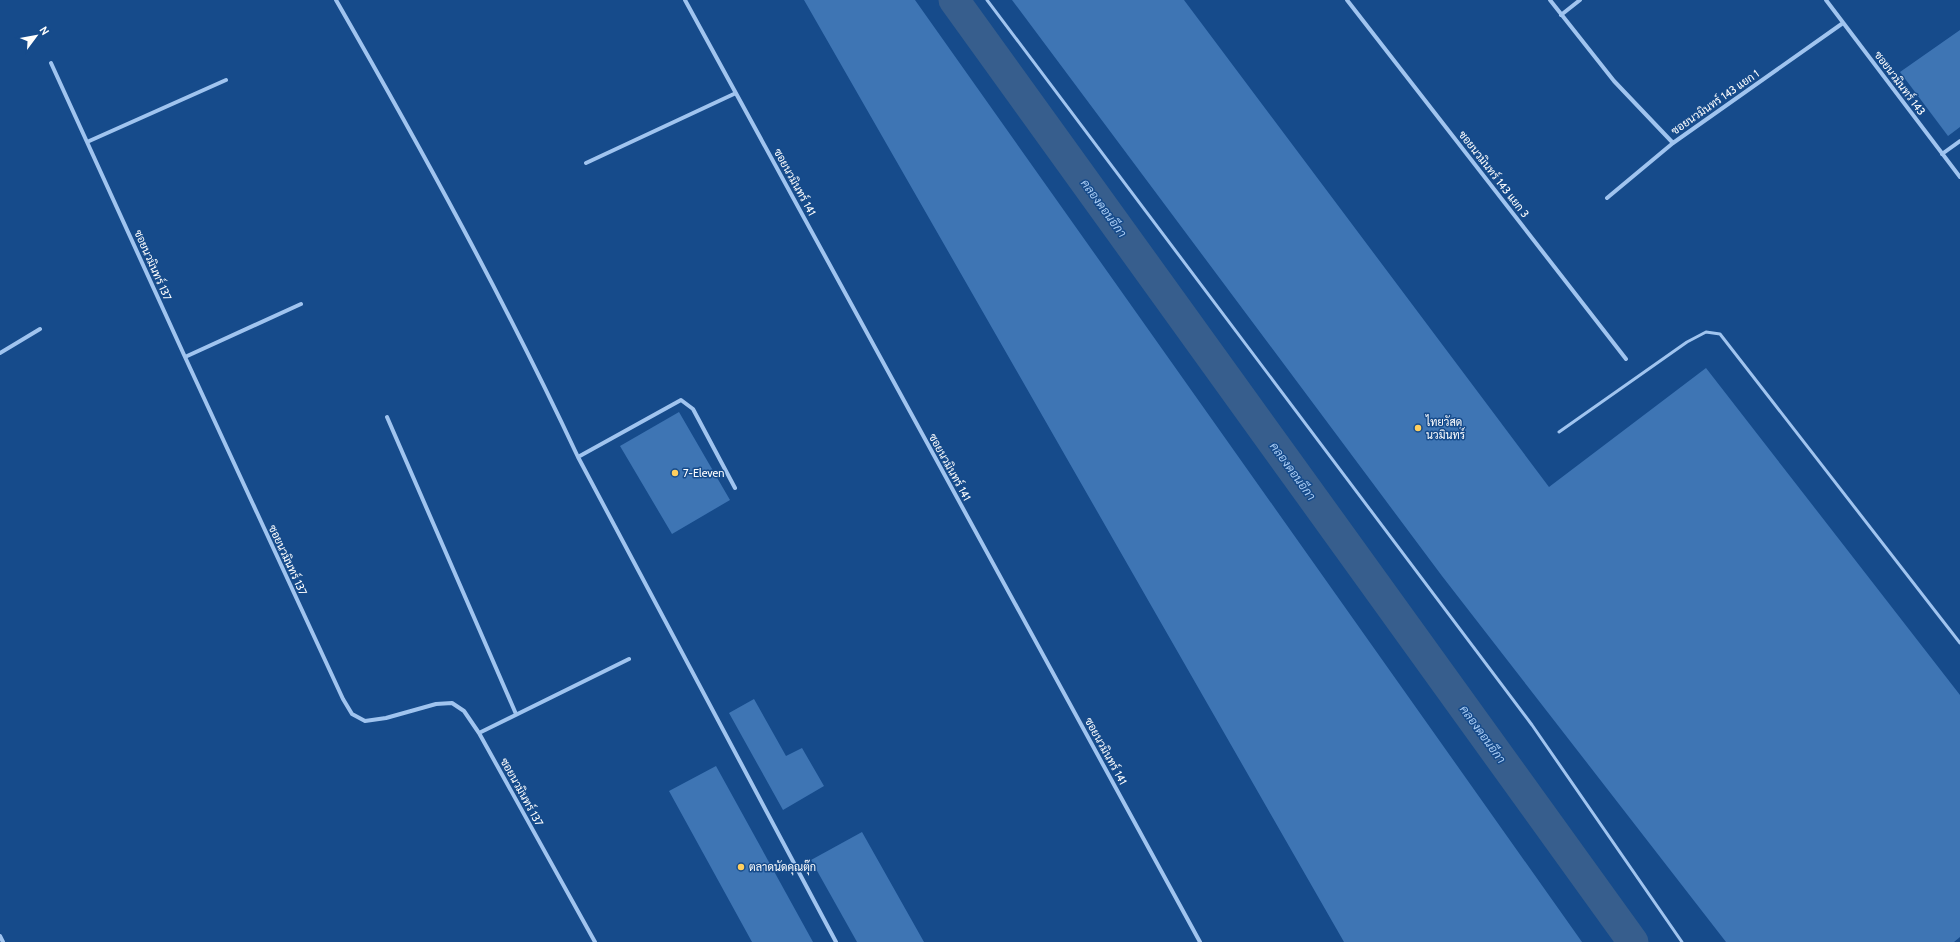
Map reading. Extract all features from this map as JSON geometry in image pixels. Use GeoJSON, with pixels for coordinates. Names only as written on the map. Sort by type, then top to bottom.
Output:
{"type":"FeatureCollection","features":[{"type":"Feature","properties":{"kind":"street"},"geometry":{"type":"LineString","coordinates":[[336,0],[420,147],[550,399],[578,457],[836,942]]}},
{"type":"Feature","properties":{"kind":"street","name":"ซอยนวมินทร์ 141"},"geometry":{"type":"LineString","coordinates":[[685,0],[1200,942]]}},
{"type":"Feature","properties":{"kind":"street","name":"ซอยนวมินทร์ 143 แยก 3"},"geometry":{"type":"LineString","coordinates":[[1347,0],[1626,359]]}},
{"type":"Feature","properties":{"kind":"street","name":"ซอยนวมินทร์ 143 แยก 1"},"geometry":{"type":"LineString","coordinates":[[1550,0],[1614,81],[1673,143],[1843,23]]}},
{"type":"Feature","properties":{"kind":"street"},"geometry":{"type":"LineString","coordinates":[[1561,15],[1580,0]]}},
{"type":"Feature","properties":{"kind":"street","name":"ซอยนวมินทร์ 143"},"geometry":{"type":"LineString","coordinates":[[1826,0],[1960,178]]}},
{"type":"Feature","properties":{"kind":"street","name":"ซอยนวมินทร์ 137"},"geometry":{"type":"LineString","coordinates":[[51,63],[343,699],[352,714],[365,721],[386,718],[436,704],[452,703],[464,711],[479,733],[595,942]]}},
{"type":"Feature","properties":{"kind":"street"},"geometry":{"type":"LineString","coordinates":[[87,142],[226,80]]}},
{"type":"Feature","properties":{"kind":"street"},"geometry":{"type":"LineString","coordinates":[[586,163],[736,94]]}},
{"type":"Feature","properties":{"kind":"street"},"geometry":{"type":"LineString","coordinates":[[1942,154],[1960,141]]}},
{"type":"Feature","properties":{"kind":"street"},"geometry":{"type":"LineString","coordinates":[[1607,198],[1673,143]]}},
{"type":"Feature","properties":{"kind":"street"},"geometry":{"type":"LineString","coordinates":[[185,357],[301,304]]}},
{"type":"Feature","properties":{"kind":"street"},"geometry":{"type":"LineString","coordinates":[[0,353],[40,329]]}},
{"type":"Feature","properties":{"kind":"street"},"geometry":{"type":"LineString","coordinates":[[578,457],[681,400],[693,409],[735,488]]}},
{"type":"Feature","properties":{"kind":"street"},"geometry":{"type":"LineString","coordinates":[[387,417],[516,714]]}},
{"type":"Feature","properties":{"kind":"street"},"geometry":{"type":"LineString","coordinates":[[479,733],[629,660]]}},
{"type":"Feature","properties":{"kind":"street"},"geometry":{"type":"LineString","coordinates":[[0,936],[3,942]]}},
{"type":"Feature","properties":{"kind":"lane"},"geometry":{"type":"LineString","coordinates":[[987,0],[1532,725],[1682,942]]}},
{"type":"Feature","properties":{"kind":"lane"},"geometry":{"type":"LineString","coordinates":[[1559,432],[1686,342],[1706,332],[1720,334],[1960,643]]}},
{"type":"Feature","properties":{"kind":"building"},"geometry":{"type":"Polygon","coordinates":[[[804,0],[915,0],[1582,942],[1344,942],[804,0]]]}},
{"type":"Feature","properties":{"kind":"building","name":"ไทยวัสดุ นวมินทร์"},"geometry":{"type":"Polygon","coordinates":[[[1012,0],[1184,0],[1549,487],[1706,368],[1960,695],[1960,937],[1954,942],[1726,942],[1442,576],[1012,0]]]}},
{"type":"Feature","properties":{"kind":"building"},"geometry":{"type":"Polygon","coordinates":[[[1960,30],[1960,127],[1948,136],[1900,72],[1960,30]]]}},
{"type":"Feature","properties":{"kind":"building","name":"7-Eleven"},"geometry":{"type":"Polygon","coordinates":[[[679,412],[730,500],[672,534],[620,446],[679,412]]]}},
{"type":"Feature","properties":{"kind":"building"},"geometry":{"type":"Polygon","coordinates":[[[754,699],[786,756],[802,748],[824,786],[783,810],[729,713],[754,699]]]}},
{"type":"Feature","properties":{"kind":"building","name":"ตลาดนัดคุณตุ๊ก"},"geometry":{"type":"Polygon","coordinates":[[[716,766],[813,942],[752,942],[669,791],[716,766]]]}},
{"type":"Feature","properties":{"kind":"building"},"geometry":{"type":"Polygon","coordinates":[[[862,832],[924,942],[857,942],[811,860],[862,832]]]}},
{"type":"Feature","properties":{"kind":"waterway","name":"คลองดอนอีกา"},"geometry":{"type":"LineString","coordinates":[[954,0],[1633,942]]}},
{"type":"Feature","properties":{"kind":"place","name":"ไทยวัสดุ นวมินทร์"},"geometry":{"type":"Point","coordinates":[1418,428]}},
{"type":"Feature","properties":{"kind":"place","name":"7-Eleven"},"geometry":{"type":"Point","coordinates":[675,473]}},
{"type":"Feature","properties":{"kind":"place","name":"ตลาดนัดคุณตุ๊ก"},"geometry":{"type":"Point","coordinates":[741,867]}}]}
